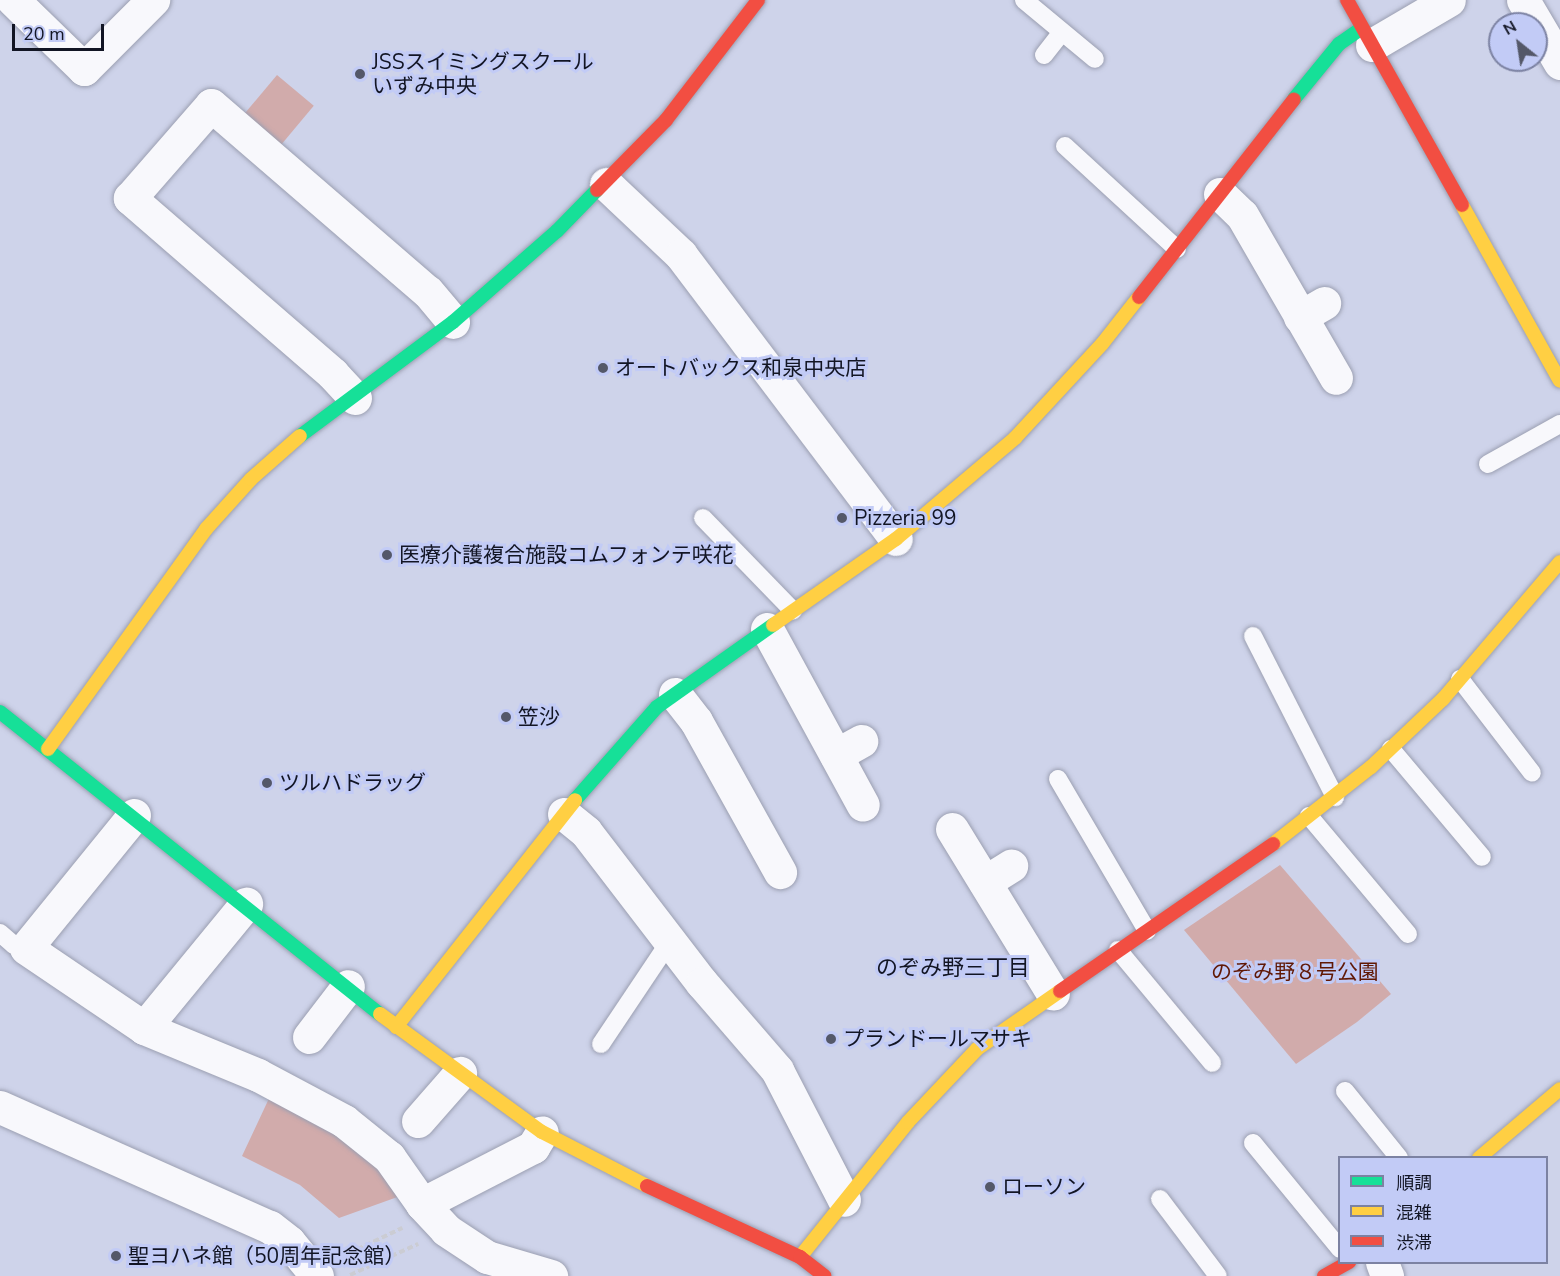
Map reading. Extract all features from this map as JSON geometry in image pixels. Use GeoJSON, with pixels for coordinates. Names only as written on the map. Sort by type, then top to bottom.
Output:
{"type":"FeatureCollection","features":[{"type":"Feature","properties":{"kind":"street"},"geometry":{"type":"LineString","coordinates":[[13,0],[84,69],[153,0]]}},
{"type":"Feature","properties":{"kind":"street"},"geometry":{"type":"LineString","coordinates":[[48,749],[206,529],[279,452],[355,398],[453,322],[606,184],[666,120],[758,0]]}},
{"type":"Feature","properties":{"kind":"street"},"geometry":{"type":"LineString","coordinates":[[1347,0],[1556,365]]}},
{"type":"Feature","properties":{"kind":"street"},"geometry":{"type":"LineString","coordinates":[[396,1027],[615,752],[675,694],[896,539],[1015,438],[1102,344],[1325,60],[1367,36],[1449,0]]}},
{"type":"Feature","properties":{"kind":"street"},"geometry":{"type":"LineString","coordinates":[[1523,0],[1560,63]]}},
{"type":"Feature","properties":{"kind":"street"},"geometry":{"type":"LineString","coordinates":[[355,398],[333,374],[130,198],[212,105],[428,292],[453,322]]}},
{"type":"Feature","properties":{"kind":"street"},"geometry":{"type":"LineString","coordinates":[[606,184],[681,255],[896,539]]}},
{"type":"Feature","properties":{"kind":"street"},"geometry":{"type":"LineString","coordinates":[[1220,194],[1242,215],[1312,310],[1336,378]]}},
{"type":"Feature","properties":{"kind":"street"},"geometry":{"type":"LineString","coordinates":[[800,1257],[946,1077],[977,1049],[1053,994],[1147,931],[1335,797],[1391,749],[1460,679],[1560,562]]}},
{"type":"Feature","properties":{"kind":"street"},"geometry":{"type":"LineString","coordinates":[[766,629],[848,748],[863,805]]}},
{"type":"Feature","properties":{"kind":"street"},"geometry":{"type":"LineString","coordinates":[[675,694],[696,721],[780,872]]}},
{"type":"Feature","properties":{"kind":"street"},"geometry":{"type":"LineString","coordinates":[[0,711],[246,904],[396,1027],[542,1132],[592,1161],[800,1257],[824,1276]]}},
{"type":"Feature","properties":{"kind":"street"},"geometry":{"type":"LineString","coordinates":[[564,814],[586,832],[670,941],[777,1070],[844,1200]]}},
{"type":"Feature","properties":{"kind":"street"},"geometry":{"type":"LineString","coordinates":[[134,815],[13,941],[144,1028],[258,1075],[344,1121],[389,1157],[433,1216],[486,1257],[551,1276]]}},
{"type":"Feature","properties":{"kind":"street"},"geometry":{"type":"LineString","coordinates":[[952,829],[998,874],[1053,994]]}},
{"type":"Feature","properties":{"kind":"street"},"geometry":{"type":"LineString","coordinates":[[144,1028],[246,904]]}},
{"type":"Feature","properties":{"kind":"street"},"geometry":{"type":"LineString","coordinates":[[309,1037],[348,986]]}},
{"type":"Feature","properties":{"kind":"street"},"geometry":{"type":"LineString","coordinates":[[418,1121],[460,1073]]}},
{"type":"Feature","properties":{"kind":"street"},"geometry":{"type":"LineString","coordinates":[[1481,1156],[1560,1089]]}},
{"type":"Feature","properties":{"kind":"street"},"geometry":{"type":"LineString","coordinates":[[0,1107],[270,1227],[328,1267]]}},
{"type":"Feature","properties":{"kind":"street"},"geometry":{"type":"LineString","coordinates":[[433,1216],[532,1147],[542,1132]]}},
{"type":"Feature","properties":{"kind":"street"},"geometry":{"type":"LineString","coordinates":[[1324,1276],[1346,1264]]}},
{"type":"Feature","properties":{"kind":"lane"},"geometry":{"type":"LineString","coordinates":[[1024,0],[1095,59]]}},
{"type":"Feature","properties":{"kind":"lane"},"geometry":{"type":"LineString","coordinates":[[1044,55],[1062,32]]}},
{"type":"Feature","properties":{"kind":"lane"},"geometry":{"type":"LineString","coordinates":[[1065,146],[1177,249]]}},
{"type":"Feature","properties":{"kind":"lane"},"geometry":{"type":"LineString","coordinates":[[1488,464],[1560,424]]}},
{"type":"Feature","properties":{"kind":"lane"},"geometry":{"type":"LineString","coordinates":[[703,518],[793,611]]}},
{"type":"Feature","properties":{"kind":"lane"},"geometry":{"type":"LineString","coordinates":[[1253,636],[1335,797]]}},
{"type":"Feature","properties":{"kind":"lane"},"geometry":{"type":"LineString","coordinates":[[1460,679],[1532,773]]}},
{"type":"Feature","properties":{"kind":"lane"},"geometry":{"type":"LineString","coordinates":[[1391,749],[1482,857]]}},
{"type":"Feature","properties":{"kind":"lane"},"geometry":{"type":"LineString","coordinates":[[1058,779],[1147,931]]}},
{"type":"Feature","properties":{"kind":"lane"},"geometry":{"type":"LineString","coordinates":[[1309,816],[1408,934]]}},
{"type":"Feature","properties":{"kind":"lane"},"geometry":{"type":"LineString","coordinates":[[601,1044],[670,941]]}},
{"type":"Feature","properties":{"kind":"lane"},"geometry":{"type":"LineString","coordinates":[[1118,951],[1212,1063]]}},
{"type":"Feature","properties":{"kind":"lane"},"geometry":{"type":"LineString","coordinates":[[1345,1091],[1397,1156]]}},
{"type":"Feature","properties":{"kind":"lane"},"geometry":{"type":"LineString","coordinates":[[1253,1143],[1338,1248]]}},
{"type":"Feature","properties":{"kind":"lane"},"geometry":{"type":"LineString","coordinates":[[1160,1199],[1218,1276]]}},
{"type":"Feature","properties":{"kind":"path"},"geometry":{"type":"LineString","coordinates":[[328,1267],[433,1216]]}},
{"type":"Feature","properties":{"kind":"path"},"geometry":{"type":"LineString","coordinates":[[350,1275],[433,1216]]}},
{"type":"Feature","properties":{"kind":"green space"},"geometry":{"type":"Polygon","coordinates":[[[277,75],[314,106],[280,146],[244,115],[277,75]]]}},
{"type":"Feature","properties":{"kind":"green space","name":"のぞみ野８号公園"},"geometry":{"type":"Polygon","coordinates":[[[1280,865],[1391,994],[1357,1022],[1296,1064],[1184,930],[1280,865]]]}},
{"type":"Feature","properties":{"kind":"green space"},"geometry":{"type":"Polygon","coordinates":[[[272,1092],[340,1127],[403,1195],[339,1218],[300,1185],[242,1156],[272,1092]]]}},
{"type":"Feature","properties":{"kind":"traffic: fast"},"geometry":{"type":"LineString","coordinates":[[1294,99],[1339,44],[1362,28]]}},
{"type":"Feature","properties":{"kind":"traffic: fast"},"geometry":{"type":"LineString","coordinates":[[300,436],[453,322],[557,231],[597,190]]}},
{"type":"Feature","properties":{"kind":"traffic: fast"},"geometry":{"type":"LineString","coordinates":[[575,800],[657,707],[773,625]]}},
{"type":"Feature","properties":{"kind":"traffic: fast"},"geometry":{"type":"LineString","coordinates":[[0,712],[380,1014]]}},
{"type":"Feature","properties":{"kind":"traffic: slow"},"geometry":{"type":"LineString","coordinates":[[1462,205],[1560,381]]}},
{"type":"Feature","properties":{"kind":"traffic: slow"},"geometry":{"type":"LineString","coordinates":[[773,625],[896,539],[1015,438],[1102,344],[1139,297]]}},
{"type":"Feature","properties":{"kind":"traffic: slow"},"geometry":{"type":"LineString","coordinates":[[48,749],[206,529],[251,479],[300,436]]}},
{"type":"Feature","properties":{"kind":"traffic: slow"},"geometry":{"type":"LineString","coordinates":[[1273,844],[1371,767],[1443,699],[1560,562]]}},
{"type":"Feature","properties":{"kind":"traffic: slow"},"geometry":{"type":"LineString","coordinates":[[396,1027],[575,800]]}},
{"type":"Feature","properties":{"kind":"traffic: slow"},"geometry":{"type":"LineString","coordinates":[[800,1257],[908,1122],[977,1049],[1060,991]]}},
{"type":"Feature","properties":{"kind":"traffic: slow"},"geometry":{"type":"LineString","coordinates":[[380,1014],[542,1132],[647,1186]]}},
{"type":"Feature","properties":{"kind":"traffic: slow"},"geometry":{"type":"LineString","coordinates":[[1481,1156],[1560,1089]]}},
{"type":"Feature","properties":{"kind":"traffic: jam"},"geometry":{"type":"LineString","coordinates":[[597,190],[666,120],[758,0]]}},
{"type":"Feature","properties":{"kind":"traffic: jam"},"geometry":{"type":"LineString","coordinates":[[1347,0],[1462,205]]}},
{"type":"Feature","properties":{"kind":"traffic: jam"},"geometry":{"type":"LineString","coordinates":[[1139,297],[1294,99]]}},
{"type":"Feature","properties":{"kind":"traffic: jam"},"geometry":{"type":"LineString","coordinates":[[1060,991],[1273,844]]}},
{"type":"Feature","properties":{"kind":"traffic: jam"},"geometry":{"type":"LineString","coordinates":[[647,1186],[800,1257],[824,1276]]}},
{"type":"Feature","properties":{"kind":"traffic: jam"},"geometry":{"type":"LineString","coordinates":[[1324,1276],[1345,1264]]}},
{"type":"Feature","properties":{"kind":"place","name":"JSSスイミングスクール いずみ中央"},"geometry":{"type":"Point","coordinates":[360,74]}},
{"type":"Feature","properties":{"kind":"place","name":"オートバックス和泉中央店"},"geometry":{"type":"Point","coordinates":[603,368]}},
{"type":"Feature","properties":{"kind":"place","name":"Pizzeria 99"},"geometry":{"type":"Point","coordinates":[842,518]}},
{"type":"Feature","properties":{"kind":"place","name":"医療介護複合施設コムフォンテ咲花"},"geometry":{"type":"Point","coordinates":[387,555]}},
{"type":"Feature","properties":{"kind":"place","name":"笠沙"},"geometry":{"type":"Point","coordinates":[506,717]}},
{"type":"Feature","properties":{"kind":"place","name":"ツルハドラッグ"},"geometry":{"type":"Point","coordinates":[267,783]}},
{"type":"Feature","properties":{"kind":"place","name":"プランドールマサキ"},"geometry":{"type":"Point","coordinates":[831,1039]}},
{"type":"Feature","properties":{"kind":"place","name":"ローソン"},"geometry":{"type":"Point","coordinates":[990,1187]}},
{"type":"Feature","properties":{"kind":"place","name":"聖ヨハネ館（50周年記念館）"},"geometry":{"type":"Point","coordinates":[116,1256]}},
{"type":"Feature","properties":{"kind":"district","name":"のぞみ野三丁目"},"geometry":{"type":"Point","coordinates":[953,969]}}]}
